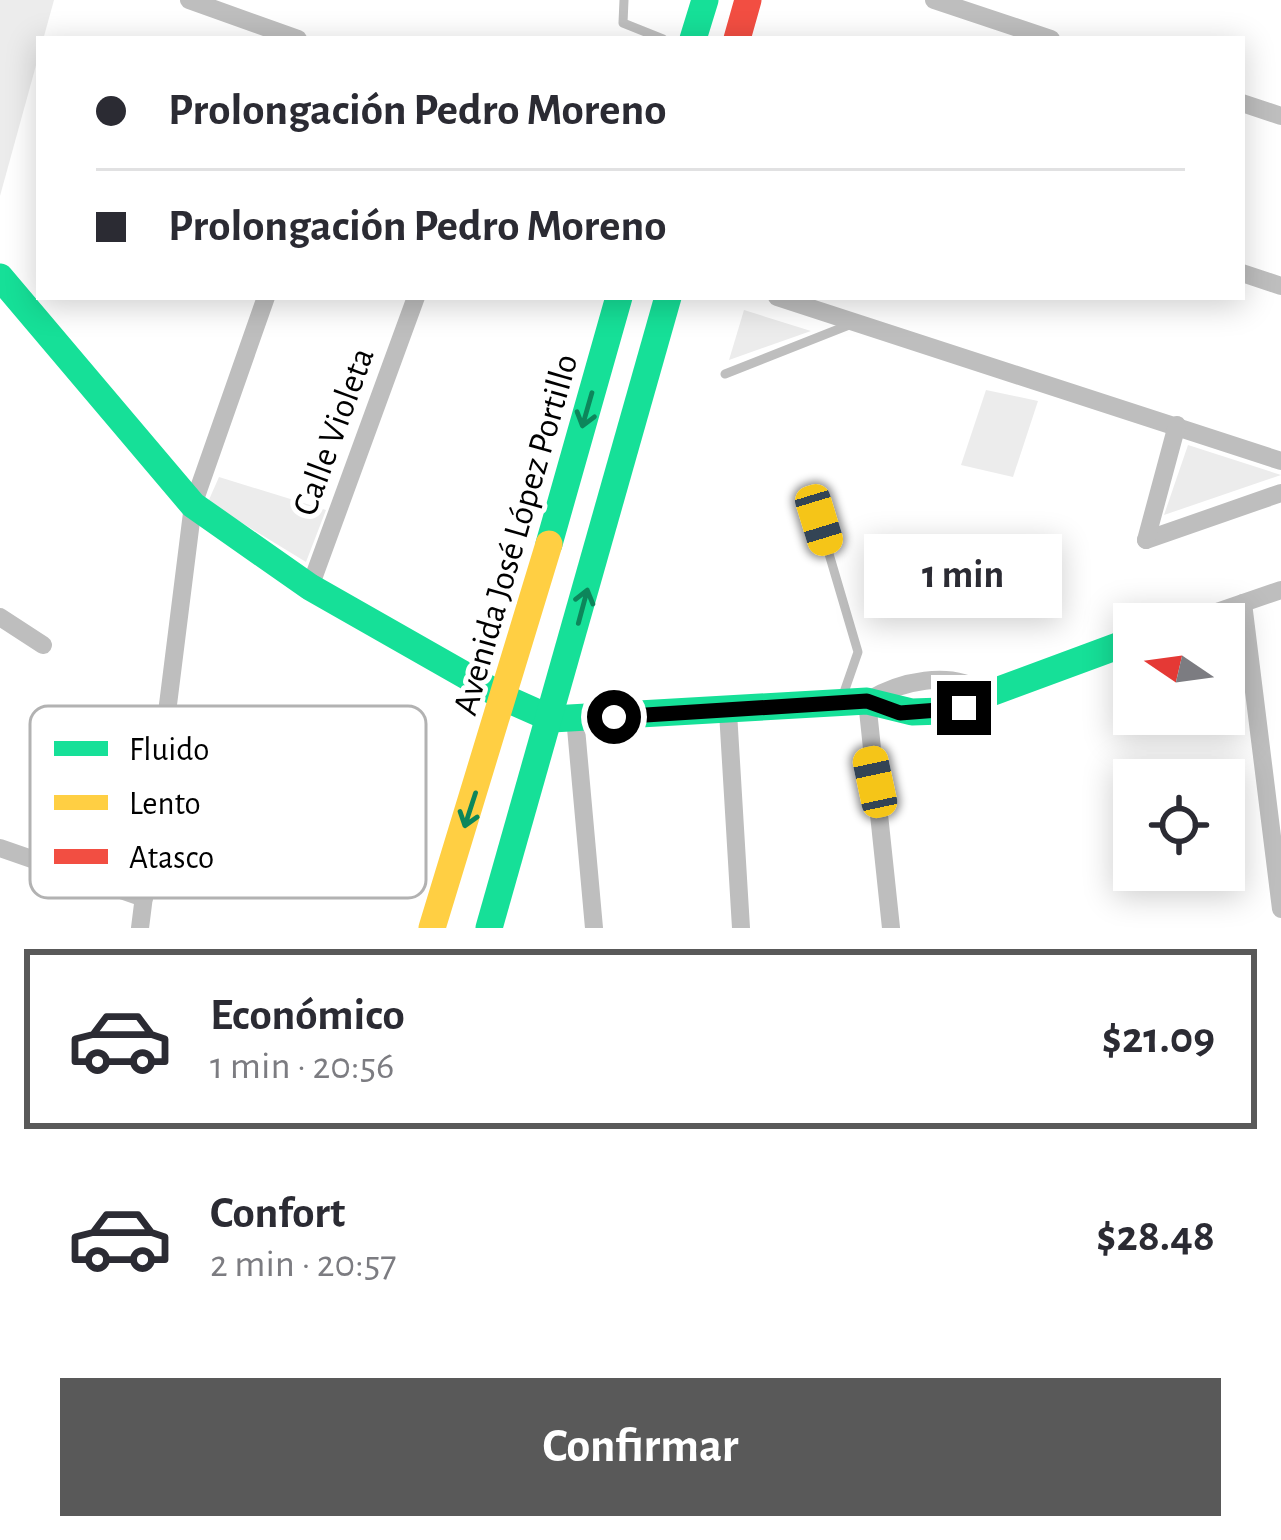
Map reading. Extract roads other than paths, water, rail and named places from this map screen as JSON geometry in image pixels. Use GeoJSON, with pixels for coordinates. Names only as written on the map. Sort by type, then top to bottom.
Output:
{"type":"FeatureCollection","features":[{"type":"Feature","properties":{"kind":"main road"},"geometry":{"type":"LineString","coordinates":[[694,36],[705,0]]}},
{"type":"Feature","properties":{"kind":"main road"},"geometry":{"type":"LineString","coordinates":[[738,36],[748,0]]}},
{"type":"Feature","properties":{"kind":"main road"},"geometry":{"type":"LineString","coordinates":[[0,277],[193,505],[310,586],[505,698],[563,718],[853,702],[900,713],[964,708],[983,692],[1113,647]]}},
{"type":"Feature","properties":{"kind":"main road","name":"Avenida José López Portillo"},"geometry":{"type":"LineString","coordinates":[[432,928],[505,698],[619,300]]}},
{"type":"Feature","properties":{"kind":"main road"},"geometry":{"type":"LineString","coordinates":[[489,928],[563,718],[667,300]]}},
{"type":"Feature","properties":{"kind":"street"},"geometry":{"type":"LineString","coordinates":[[189,0],[290,36]]}},
{"type":"Feature","properties":{"kind":"street"},"geometry":{"type":"LineString","coordinates":[[934,0],[1042,36]]}},
{"type":"Feature","properties":{"kind":"street"},"geometry":{"type":"LineString","coordinates":[[1245,104],[1281,116]]}},
{"type":"Feature","properties":{"kind":"street"},"geometry":{"type":"LineString","coordinates":[[1245,274],[1281,286]]}},
{"type":"Feature","properties":{"kind":"street"},"geometry":{"type":"LineString","coordinates":[[168,706],[193,505],[265,300]]}},
{"type":"Feature","properties":{"kind":"street","name":"Calle Violeta"},"geometry":{"type":"LineString","coordinates":[[310,586],[415,300]]}},
{"type":"Feature","properties":{"kind":"street"},"geometry":{"type":"LineString","coordinates":[[786,300],[1281,461]]}},
{"type":"Feature","properties":{"kind":"street"},"geometry":{"type":"LineString","coordinates":[[1177,425],[1146,540],[1281,493]]}},
{"type":"Feature","properties":{"kind":"street"},"geometry":{"type":"LineString","coordinates":[[1243,603],[1281,590]]}},
{"type":"Feature","properties":{"kind":"street"},"geometry":{"type":"LineString","coordinates":[[0,617],[43,645]]}},
{"type":"Feature","properties":{"kind":"street"},"geometry":{"type":"LineString","coordinates":[[1245,619],[1281,909]]}},
{"type":"Feature","properties":{"kind":"street"},"geometry":{"type":"LineString","coordinates":[[853,702],[891,928]]}},
{"type":"Feature","properties":{"kind":"street"},"geometry":{"type":"LineString","coordinates":[[728,712],[741,928]]}},
{"type":"Feature","properties":{"kind":"street"},"geometry":{"type":"LineString","coordinates":[[563,718],[594,928]]}},
{"type":"Feature","properties":{"kind":"street"},"geometry":{"type":"LineString","coordinates":[[0,848],[30,858]]}},
{"type":"Feature","properties":{"kind":"street"},"geometry":{"type":"LineString","coordinates":[[140,928],[144,898]]}},
{"type":"Feature","properties":{"kind":"lane"},"geometry":{"type":"LineString","coordinates":[[624,0],[623,23],[656,36]]}},
{"type":"Feature","properties":{"kind":"lane"},"geometry":{"type":"LineString","coordinates":[[725,374],[854,323]]}},
{"type":"Feature","properties":{"kind":"lane"},"geometry":{"type":"LineString","coordinates":[[819,520],[858,652],[853,702]]}}]}
